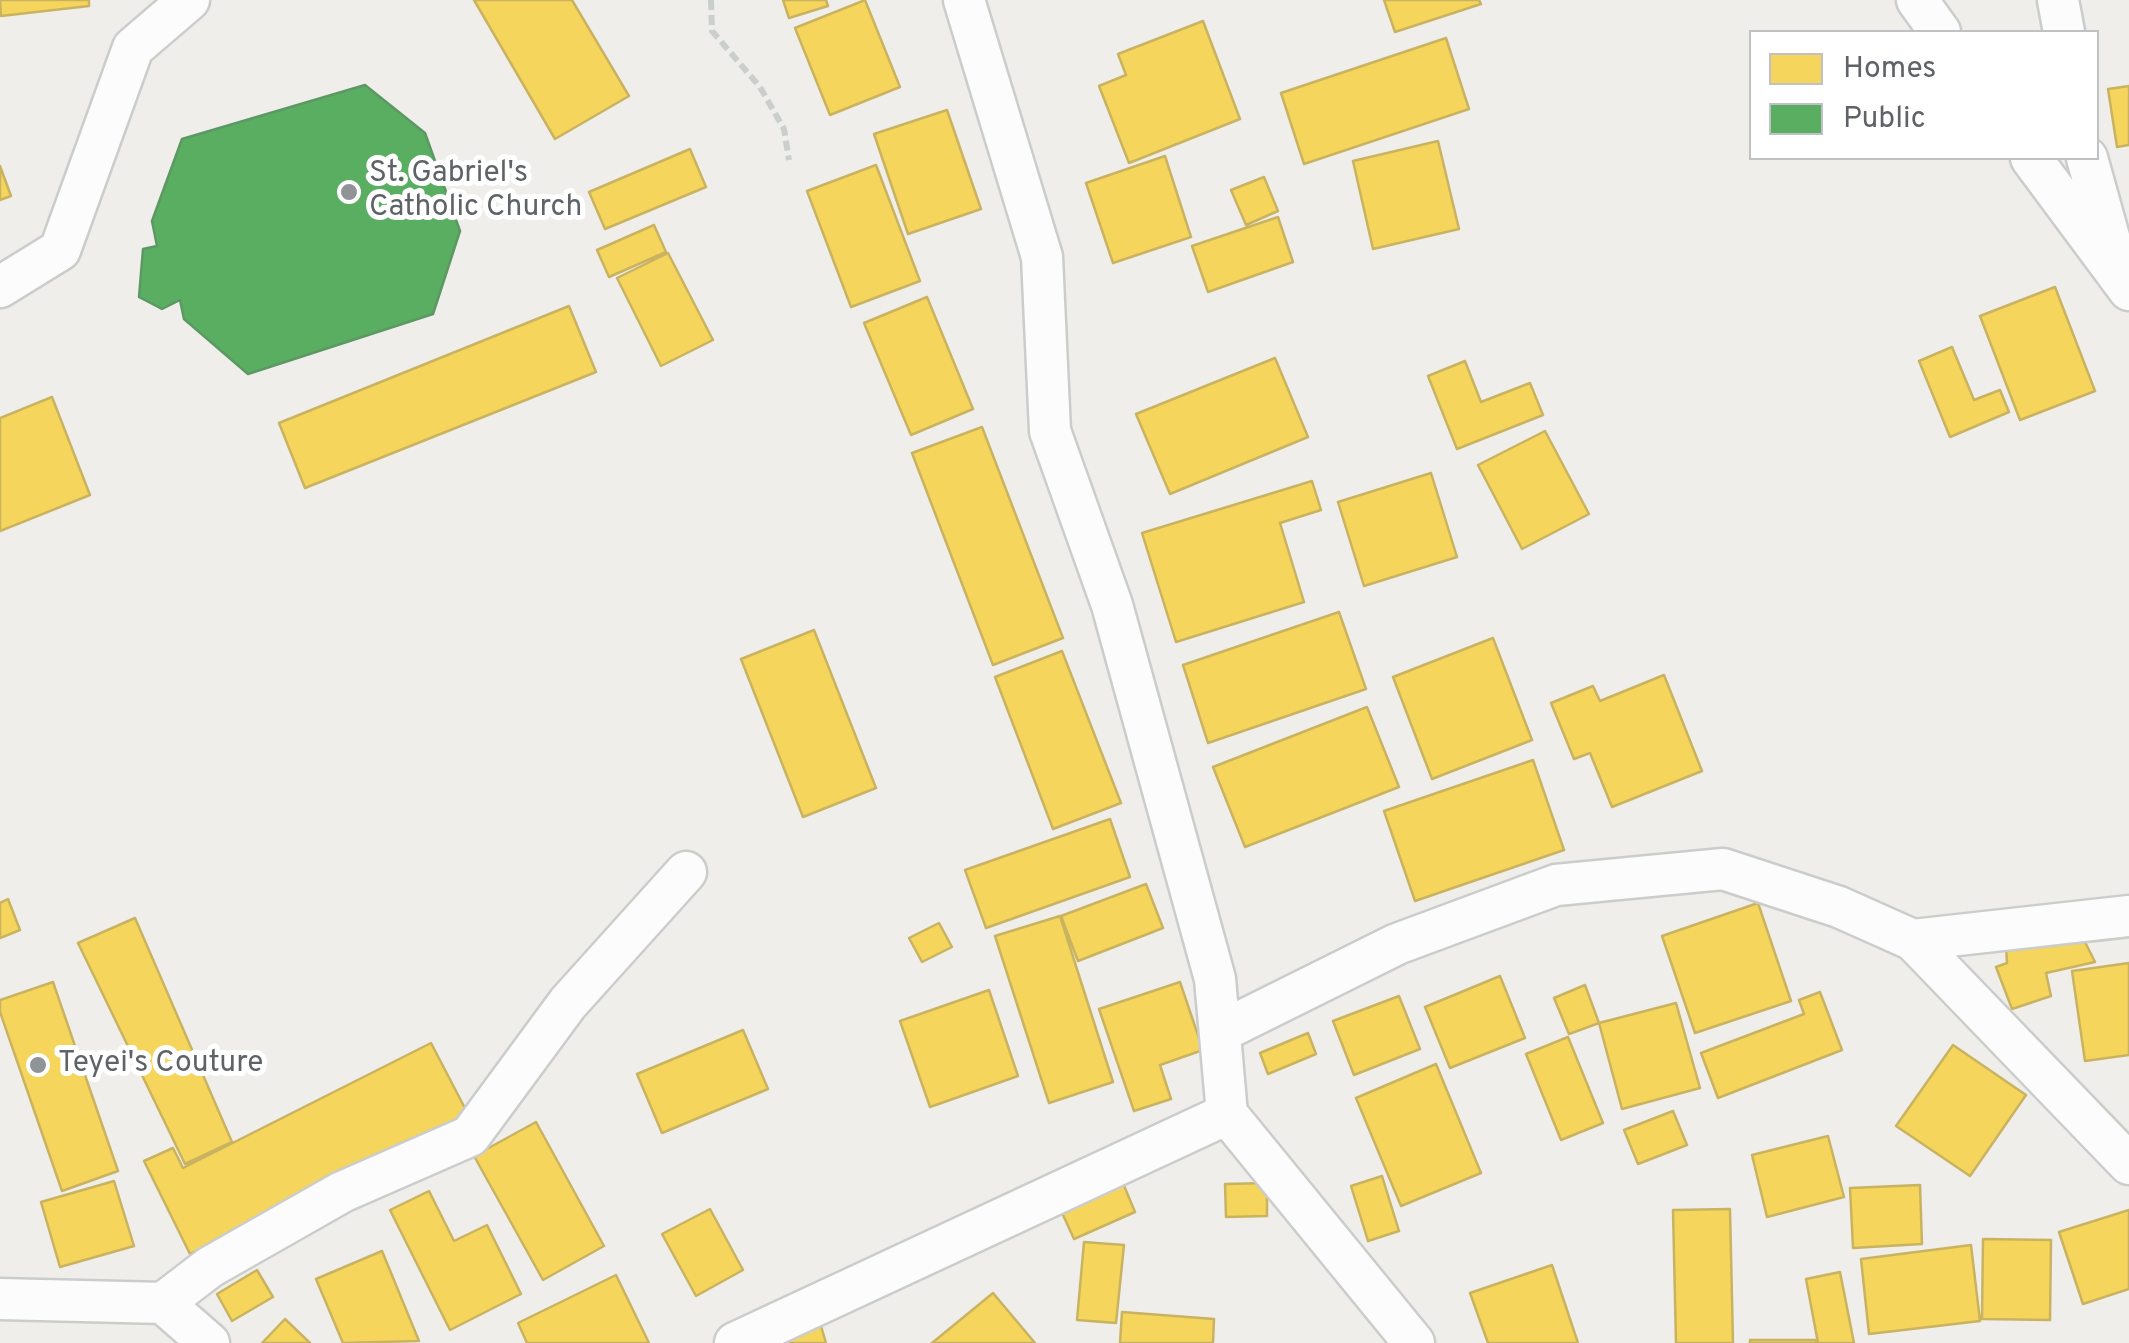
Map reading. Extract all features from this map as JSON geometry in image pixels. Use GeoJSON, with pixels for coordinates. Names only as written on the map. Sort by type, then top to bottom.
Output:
{"type":"FeatureCollection","features":[{"type":"Feature","properties":{"kind":"street"},"geometry":{"type":"LineString","coordinates":[[0,287],[60,250],[132,48],[190,0]]}},
{"type":"Feature","properties":{"kind":"street"},"geometry":{"type":"LineString","coordinates":[[964,0],[1042,258],[1050,431],[1112,605],[1216,979],[1227,1114],[1414,1343]]}},
{"type":"Feature","properties":{"kind":"street"},"geometry":{"type":"LineString","coordinates":[[1917,0],[1939,30]]}},
{"type":"Feature","properties":{"kind":"street"},"geometry":{"type":"LineString","coordinates":[[2058,0],[2064,30]]}},
{"type":"Feature","properties":{"kind":"street"},"geometry":{"type":"LineString","coordinates":[[2032,160],[2125,286]]}},
{"type":"Feature","properties":{"kind":"street"},"geometry":{"type":"LineString","coordinates":[[2089,160],[2125,286]]}},
{"type":"Feature","properties":{"kind":"street"},"geometry":{"type":"LineString","coordinates":[[1220,1032],[1397,944],[1556,886],[1723,869],[1839,907],[1913,940],[2129,1164]]}},
{"type":"Feature","properties":{"kind":"street"},"geometry":{"type":"LineString","coordinates":[[0,1299],[163,1303],[210,1267],[342,1192],[470,1136],[568,1003],[686,872]]}},
{"type":"Feature","properties":{"kind":"street"},"geometry":{"type":"LineString","coordinates":[[1913,940],[2129,916]]}},
{"type":"Feature","properties":{"kind":"street"},"geometry":{"type":"LineString","coordinates":[[735,1343],[1227,1114]]}},
{"type":"Feature","properties":{"kind":"street"},"geometry":{"type":"LineString","coordinates":[[163,1303],[209,1343]]}},
{"type":"Feature","properties":{"kind":"path"},"geometry":{"type":"LineString","coordinates":[[711,0],[712,31],[760,87],[784,129],[789,160]]}},
{"type":"Feature","properties":{"kind":"building: Homes"},"geometry":{"type":"Polygon","coordinates":[[[0,0],[89,0],[89,6],[1,16],[0,0]]]}},
{"type":"Feature","properties":{"kind":"building: Homes"},"geometry":{"type":"Polygon","coordinates":[[[474,0],[572,0],[629,96],[555,139],[474,0]]]}},
{"type":"Feature","properties":{"kind":"building: Homes"},"geometry":{"type":"Polygon","coordinates":[[[783,0],[826,0],[828,6],[789,18],[783,0]]]}},
{"type":"Feature","properties":{"kind":"building: Homes"},"geometry":{"type":"Polygon","coordinates":[[[865,0],[900,87],[830,115],[795,28],[865,0]]]}},
{"type":"Feature","properties":{"kind":"building: Homes"},"geometry":{"type":"Polygon","coordinates":[[[1384,0],[1479,0],[1481,4],[1395,32],[1384,0]]]}},
{"type":"Feature","properties":{"kind":"building: Homes"},"geometry":{"type":"Polygon","coordinates":[[[1203,21],[1240,119],[1129,163],[1099,86],[1126,75],[1118,54],[1203,21]]]}},
{"type":"Feature","properties":{"kind":"building: Homes"},"geometry":{"type":"Polygon","coordinates":[[[1446,38],[1469,109],[1304,164],[1281,93],[1446,38]]]}},
{"type":"Feature","properties":{"kind":"building: Homes"},"geometry":{"type":"Polygon","coordinates":[[[2129,86],[2129,145],[2117,147],[2108,89],[2129,86]]]}},
{"type":"Feature","properties":{"kind":"building: Homes"},"geometry":{"type":"Polygon","coordinates":[[[947,110],[981,209],[908,234],[874,134],[947,110]]]}},
{"type":"Feature","properties":{"kind":"building: Homes"},"geometry":{"type":"Polygon","coordinates":[[[1438,141],[1459,229],[1373,249],[1353,161],[1438,141]]]}},
{"type":"Feature","properties":{"kind":"building: Homes"},"geometry":{"type":"Polygon","coordinates":[[[690,149],[706,187],[605,229],[589,192],[690,149]]]}},
{"type":"Feature","properties":{"kind":"building: Homes"},"geometry":{"type":"Polygon","coordinates":[[[1165,156],[1191,237],[1113,263],[1086,183],[1165,156]]]}},
{"type":"Feature","properties":{"kind":"building: Homes"},"geometry":{"type":"Polygon","coordinates":[[[876,165],[920,281],[851,307],[807,191],[876,165]]]}},
{"type":"Feature","properties":{"kind":"building: Homes"},"geometry":{"type":"Polygon","coordinates":[[[0,166],[11,196],[0,200],[0,166]]]}},
{"type":"Feature","properties":{"kind":"building: Homes"},"geometry":{"type":"Polygon","coordinates":[[[1264,177],[1278,211],[1246,225],[1231,190],[1264,177]]]}},
{"type":"Feature","properties":{"kind":"building: Homes"},"geometry":{"type":"Polygon","coordinates":[[[1278,217],[1293,262],[1208,292],[1192,246],[1278,217]]]}},
{"type":"Feature","properties":{"kind":"building: Homes"},"geometry":{"type":"Polygon","coordinates":[[[654,225],[666,252],[609,277],[597,250],[654,225]]]}},
{"type":"Feature","properties":{"kind":"building: Homes"},"geometry":{"type":"Polygon","coordinates":[[[668,253],[713,340],[661,366],[617,278],[668,253]]]}},
{"type":"Feature","properties":{"kind":"building: Homes"},"geometry":{"type":"Polygon","coordinates":[[[2055,287],[2095,391],[2020,420],[1980,316],[2055,287]]]}},
{"type":"Feature","properties":{"kind":"building: Homes"},"geometry":{"type":"Polygon","coordinates":[[[927,297],[973,409],[911,435],[864,323],[927,297]]]}},
{"type":"Feature","properties":{"kind":"building: Homes"},"geometry":{"type":"Polygon","coordinates":[[[569,306],[596,372],[305,488],[279,423],[569,306]]]}},
{"type":"Feature","properties":{"kind":"building: Homes"},"geometry":{"type":"Polygon","coordinates":[[[1952,347],[1974,400],[2000,390],[2009,412],[1950,437],[1919,361],[1952,347]]]}},
{"type":"Feature","properties":{"kind":"building: Homes"},"geometry":{"type":"Polygon","coordinates":[[[1275,358],[1308,437],[1170,494],[1136,414],[1275,358]]]}},
{"type":"Feature","properties":{"kind":"building: Homes"},"geometry":{"type":"Polygon","coordinates":[[[1465,361],[1481,402],[1530,383],[1543,415],[1457,449],[1428,376],[1465,361]]]}},
{"type":"Feature","properties":{"kind":"building: Homes"},"geometry":{"type":"Polygon","coordinates":[[[52,397],[90,495],[0,531],[0,418],[52,397]]]}},
{"type":"Feature","properties":{"kind":"building: Homes"},"geometry":{"type":"Polygon","coordinates":[[[982,427],[1063,638],[993,665],[912,453],[982,427]]]}},
{"type":"Feature","properties":{"kind":"building: Homes"},"geometry":{"type":"Polygon","coordinates":[[[1545,431],[1589,514],[1522,549],[1478,465],[1545,431]]]}},
{"type":"Feature","properties":{"kind":"building: Homes"},"geometry":{"type":"Polygon","coordinates":[[[1431,473],[1457,557],[1364,586],[1338,502],[1431,473]]]}},
{"type":"Feature","properties":{"kind":"building: Homes"},"geometry":{"type":"Polygon","coordinates":[[[1312,481],[1321,510],[1280,523],[1304,602],[1176,642],[1142,533],[1312,481]]]}},
{"type":"Feature","properties":{"kind":"building: Homes"},"geometry":{"type":"Polygon","coordinates":[[[1339,612],[1366,689],[1208,743],[1183,665],[1339,612]]]}},
{"type":"Feature","properties":{"kind":"building: Homes"},"geometry":{"type":"Polygon","coordinates":[[[814,630],[876,788],[803,817],[741,659],[814,630]]]}},
{"type":"Feature","properties":{"kind":"building: Homes"},"geometry":{"type":"Polygon","coordinates":[[[1493,638],[1532,740],[1432,779],[1393,677],[1493,638]]]}},
{"type":"Feature","properties":{"kind":"building: Homes"},"geometry":{"type":"Polygon","coordinates":[[[1062,651],[1121,803],[1053,829],[995,677],[1062,651]]]}},
{"type":"Feature","properties":{"kind":"building: Homes"},"geometry":{"type":"Polygon","coordinates":[[[1664,675],[1702,771],[1612,807],[1590,753],[1574,759],[1551,703],[1593,686],[1600,701],[1664,675]]]}},
{"type":"Feature","properties":{"kind":"building: Homes"},"geometry":{"type":"Polygon","coordinates":[[[1367,707],[1399,787],[1245,847],[1213,767],[1367,707]]]}},
{"type":"Feature","properties":{"kind":"building: Homes"},"geometry":{"type":"Polygon","coordinates":[[[1533,760],[1564,850],[1415,901],[1384,811],[1533,760]]]}},
{"type":"Feature","properties":{"kind":"building: Homes"},"geometry":{"type":"Polygon","coordinates":[[[1110,819],[1130,877],[986,928],[965,870],[1110,819]]]}},
{"type":"Feature","properties":{"kind":"building: Homes"},"geometry":{"type":"Polygon","coordinates":[[[1146,884],[1163,928],[1078,961],[1061,916],[1146,884]]]}},
{"type":"Feature","properties":{"kind":"building: Homes"},"geometry":{"type":"Polygon","coordinates":[[[8,899],[20,930],[0,938],[0,903],[8,899]]]}},
{"type":"Feature","properties":{"kind":"building: Homes"},"geometry":{"type":"Polygon","coordinates":[[[1758,903],[1791,1001],[1695,1033],[1662,936],[1758,903]]]}},
{"type":"Feature","properties":{"kind":"building: Homes"},"geometry":{"type":"Polygon","coordinates":[[[1060,916],[1113,1082],[1049,1103],[995,936],[1060,916]]]}},
{"type":"Feature","properties":{"kind":"building: Homes"},"geometry":{"type":"Polygon","coordinates":[[[135,918],[232,1142],[185,1164],[78,943],[135,918]]]}},
{"type":"Feature","properties":{"kind":"building: Homes"},"geometry":{"type":"Polygon","coordinates":[[[939,923],[952,947],[922,962],[909,938],[939,923]]]}},
{"type":"Feature","properties":{"kind":"building: Homes"},"geometry":{"type":"Polygon","coordinates":[[[2085,942],[2095,962],[2046,973],[2051,996],[2012,1009],[1996,967],[2007,963],[2006,946],[2085,942]]]}},
{"type":"Feature","properties":{"kind":"building: Homes"},"geometry":{"type":"Polygon","coordinates":[[[2129,963],[2129,1055],[2085,1061],[2072,971],[2129,963]]]}},
{"type":"Feature","properties":{"kind":"building: Homes"},"geometry":{"type":"Polygon","coordinates":[[[1500,976],[1525,1038],[1450,1068],[1425,1007],[1500,976]]]}},
{"type":"Feature","properties":{"kind":"building: Homes"},"geometry":{"type":"Polygon","coordinates":[[[53,982],[118,1171],[62,1191],[0,1012],[0,1000],[53,982]]]}},
{"type":"Feature","properties":{"kind":"building: Homes"},"geometry":{"type":"Polygon","coordinates":[[[1180,982],[1203,1050],[1160,1065],[1171,1099],[1134,1111],[1099,1009],[1180,982]]]}},
{"type":"Feature","properties":{"kind":"building: Homes"},"geometry":{"type":"Polygon","coordinates":[[[1585,985],[1599,1023],[1569,1034],[1554,998],[1585,985]]]}},
{"type":"Feature","properties":{"kind":"building: Homes"},"geometry":{"type":"Polygon","coordinates":[[[989,990],[1018,1076],[930,1107],[900,1021],[989,990]]]}},
{"type":"Feature","properties":{"kind":"building: Homes"},"geometry":{"type":"Polygon","coordinates":[[[1820,992],[1842,1050],[1718,1098],[1701,1053],[1804,1014],[1799,1000],[1820,992]]]}},
{"type":"Feature","properties":{"kind":"building: Homes"},"geometry":{"type":"Polygon","coordinates":[[[1399,996],[1420,1049],[1354,1075],[1333,1021],[1399,996]]]}},
{"type":"Feature","properties":{"kind":"building: Homes"},"geometry":{"type":"Polygon","coordinates":[[[1676,1003],[1700,1088],[1622,1109],[1599,1023],[1676,1003]]]}},
{"type":"Feature","properties":{"kind":"building: Homes"},"geometry":{"type":"Polygon","coordinates":[[[743,1030],[768,1089],[662,1133],[637,1074],[743,1030]]]}},
{"type":"Feature","properties":{"kind":"building: Homes"},"geometry":{"type":"Polygon","coordinates":[[[1308,1033],[1316,1054],[1268,1074],[1260,1053],[1308,1033]]]}},
{"type":"Feature","properties":{"kind":"building: Homes"},"geometry":{"type":"Polygon","coordinates":[[[1568,1037],[1603,1123],[1561,1140],[1526,1054],[1568,1037]]]}},
{"type":"Feature","properties":{"kind":"building: Homes"},"geometry":{"type":"Polygon","coordinates":[[[431,1043],[468,1114],[190,1254],[144,1161],[173,1148],[183,1168],[431,1043]]]}},
{"type":"Feature","properties":{"kind":"building: Homes"},"geometry":{"type":"Polygon","coordinates":[[[1953,1045],[2026,1095],[1970,1176],[1896,1126],[1953,1045]]]}},
{"type":"Feature","properties":{"kind":"building: Homes"},"geometry":{"type":"Polygon","coordinates":[[[1436,1064],[1481,1173],[1401,1206],[1356,1098],[1436,1064]]]}},
{"type":"Feature","properties":{"kind":"building: Homes"},"geometry":{"type":"Polygon","coordinates":[[[1673,1111],[1687,1145],[1638,1164],[1624,1130],[1673,1111]]]}},
{"type":"Feature","properties":{"kind":"building: Homes"},"geometry":{"type":"Polygon","coordinates":[[[536,1122],[604,1246],[543,1280],[474,1156],[536,1122]]]}},
{"type":"Feature","properties":{"kind":"building: Homes"},"geometry":{"type":"Polygon","coordinates":[[[1828,1136],[1844,1197],[1767,1217],[1752,1155],[1828,1136]]]}},
{"type":"Feature","properties":{"kind":"building: Homes"},"geometry":{"type":"Polygon","coordinates":[[[1120,1176],[1135,1212],[1074,1239],[1058,1204],[1120,1176]]]}},
{"type":"Feature","properties":{"kind":"building: Homes"},"geometry":{"type":"Polygon","coordinates":[[[1382,1176],[1399,1231],[1368,1241],[1351,1186],[1382,1176]]]}},
{"type":"Feature","properties":{"kind":"building: Homes"},"geometry":{"type":"Polygon","coordinates":[[[114,1181],[134,1246],[60,1267],[41,1202],[114,1181]]]}},
{"type":"Feature","properties":{"kind":"building: Homes"},"geometry":{"type":"Polygon","coordinates":[[[1267,1183],[1267,1216],[1226,1217],[1225,1184],[1267,1183]]]}},
{"type":"Feature","properties":{"kind":"building: Homes"},"geometry":{"type":"Polygon","coordinates":[[[1920,1185],[1922,1244],[1853,1248],[1850,1188],[1920,1185]]]}},
{"type":"Feature","properties":{"kind":"building: Homes"},"geometry":{"type":"Polygon","coordinates":[[[429,1191],[454,1241],[487,1225],[521,1294],[450,1330],[390,1210],[429,1191]]]}},
{"type":"Feature","properties":{"kind":"building: Homes"},"geometry":{"type":"Polygon","coordinates":[[[710,1209],[743,1270],[696,1296],[662,1234],[710,1209]]]}},
{"type":"Feature","properties":{"kind":"building: Homes"},"geometry":{"type":"Polygon","coordinates":[[[1730,1209],[1733,1343],[1676,1343],[1673,1210],[1730,1209]]]}},
{"type":"Feature","properties":{"kind":"building: Homes"},"geometry":{"type":"Polygon","coordinates":[[[2129,1210],[2129,1289],[2083,1304],[2059,1232],[2129,1210]]]}},
{"type":"Feature","properties":{"kind":"building: Homes"},"geometry":{"type":"Polygon","coordinates":[[[1983,1239],[2051,1240],[2050,1320],[1982,1319],[1983,1239]]]}},
{"type":"Feature","properties":{"kind":"building: Homes"},"geometry":{"type":"Polygon","coordinates":[[[1084,1242],[1124,1245],[1116,1323],[1077,1320],[1084,1242]]]}},
{"type":"Feature","properties":{"kind":"building: Homes"},"geometry":{"type":"Polygon","coordinates":[[[1971,1245],[1980,1321],[1869,1334],[1861,1259],[1971,1245]]]}},
{"type":"Feature","properties":{"kind":"building: Homes"},"geometry":{"type":"Polygon","coordinates":[[[382,1251],[419,1341],[343,1343],[316,1279],[382,1251]]]}},
{"type":"Feature","properties":{"kind":"building: Homes"},"geometry":{"type":"Polygon","coordinates":[[[1552,1265],[1578,1343],[1488,1343],[1470,1293],[1552,1265]]]}},
{"type":"Feature","properties":{"kind":"building: Homes"},"geometry":{"type":"Polygon","coordinates":[[[257,1270],[273,1297],[232,1321],[217,1294],[257,1270]]]}},
{"type":"Feature","properties":{"kind":"building: Homes"},"geometry":{"type":"Polygon","coordinates":[[[1840,1272],[1854,1343],[1818,1343],[1806,1279],[1840,1272]]]}},
{"type":"Feature","properties":{"kind":"building: Homes"},"geometry":{"type":"Polygon","coordinates":[[[616,1275],[649,1343],[527,1343],[518,1323],[616,1275]]]}},
{"type":"Feature","properties":{"kind":"building: Homes"},"geometry":{"type":"Polygon","coordinates":[[[993,1293],[1035,1343],[932,1343],[993,1293]]]}},
{"type":"Feature","properties":{"kind":"building: Homes"},"geometry":{"type":"Polygon","coordinates":[[[1122,1312],[1214,1319],[1213,1343],[1120,1343],[1122,1312]]]}},
{"type":"Feature","properties":{"kind":"building: Homes"},"geometry":{"type":"Polygon","coordinates":[[[285,1319],[310,1343],[262,1343],[285,1319]]]}},
{"type":"Feature","properties":{"kind":"building: Homes"},"geometry":{"type":"Polygon","coordinates":[[[821,1326],[826,1343],[771,1343],[821,1326]]]}},
{"type":"Feature","properties":{"kind":"building: Homes"},"geometry":{"type":"Polygon","coordinates":[[[1816,1340],[1816,1343],[1750,1343],[1816,1340]]]}},
{"type":"Feature","properties":{"kind":"building: Public"},"geometry":{"type":"Polygon","coordinates":[[[365,85],[425,133],[460,231],[433,314],[248,374],[184,319],[180,300],[162,309],[139,297],[143,249],[157,246],[152,221],[182,139],[365,85]]]}},
{"type":"Feature","properties":{"kind":"place","name":"St. Gabriel's Catholic Church"},"geometry":{"type":"Point","coordinates":[349,192]}},
{"type":"Feature","properties":{"kind":"place","name":"Teyei's Couture"},"geometry":{"type":"Point","coordinates":[38,1065]}}]}
